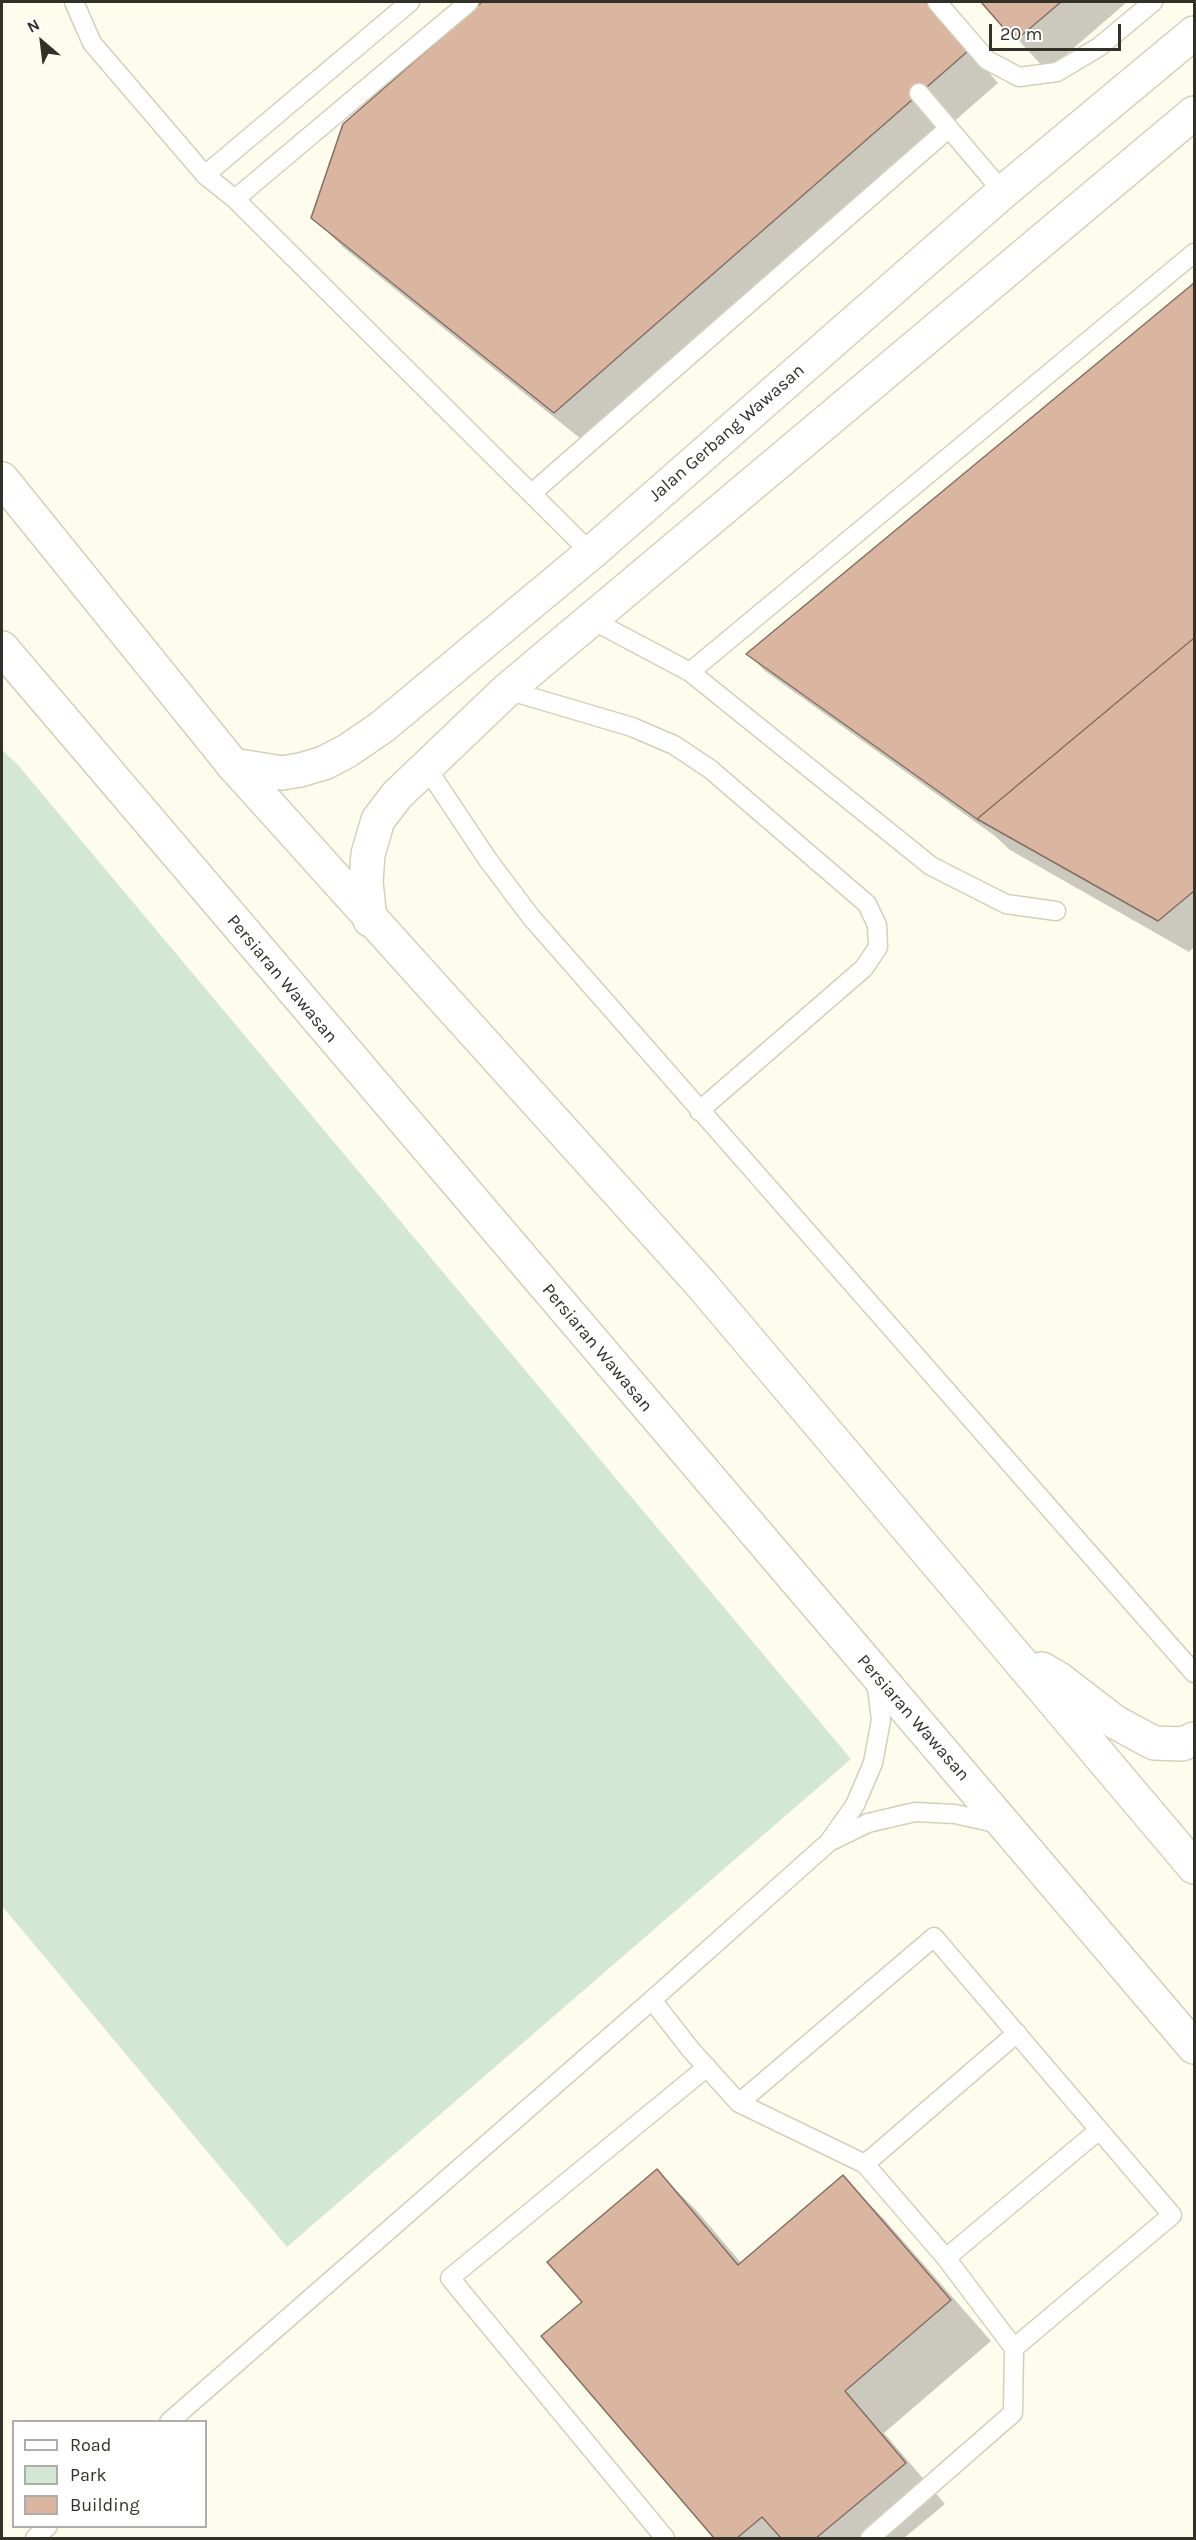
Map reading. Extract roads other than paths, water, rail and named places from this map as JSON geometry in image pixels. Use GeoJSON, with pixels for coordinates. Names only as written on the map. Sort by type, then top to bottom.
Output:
{"type":"FeatureCollection","features":[{"type":"Feature","properties":{"kind":"main road","name":"Jalan Gerbang Wawasan"},"geometry":{"type":"LineString","coordinates":[[233,765],[282,773],[324,763],[347,751],[382,727],[591,553],[1003,192],[1194,33]]}},
{"type":"Feature","properties":{"kind":"main road"},"geometry":{"type":"LineString","coordinates":[[370,920],[366,882],[368,854],[378,820],[397,795],[507,690],[1194,113]]}},
{"type":"Feature","properties":{"kind":"main road"},"geometry":{"type":"LineString","coordinates":[[2,479],[233,765],[370,920],[701,1284],[1194,1867]]}},
{"type":"Feature","properties":{"kind":"main road","name":"Persiaran Wawasan"},"geometry":{"type":"LineString","coordinates":[[2,648],[1194,2047]]}},
{"type":"Feature","properties":{"kind":"main road"},"geometry":{"type":"LineString","coordinates":[[1014,1654],[1059,1679],[1115,1722],[1154,1743],[1182,1744],[1194,1739]]}},
{"type":"Feature","properties":{"kind":"lane"},"geometry":{"type":"LineString","coordinates":[[75,2],[92,43],[205,175],[234,199],[591,553]]}},
{"type":"Feature","properties":{"kind":"lane"},"geometry":{"type":"LineString","coordinates":[[205,175],[410,2]]}},
{"type":"Feature","properties":{"kind":"lane"},"geometry":{"type":"LineString","coordinates":[[234,199],[469,2]]}},
{"type":"Feature","properties":{"kind":"lane"},"geometry":{"type":"LineString","coordinates":[[937,2],[987,60],[1019,76],[1057,72],[1100,47],[1153,2]]}},
{"type":"Feature","properties":{"kind":"lane"},"geometry":{"type":"LineString","coordinates":[[919,93],[1003,192]]}},
{"type":"Feature","properties":{"kind":"lane"},"geometry":{"type":"LineString","coordinates":[[532,493],[948,129]]}},
{"type":"Feature","properties":{"kind":"lane"},"geometry":{"type":"LineString","coordinates":[[690,672],[1194,253]]}},
{"type":"Feature","properties":{"kind":"lane"},"geometry":{"type":"LineString","coordinates":[[592,620],[690,672],[931,866],[1006,904],[1056,911]]}},
{"type":"Feature","properties":{"kind":"lane"},"geometry":{"type":"LineString","coordinates":[[507,690],[632,727],[674,745],[710,769],[867,904],[877,925],[878,947],[864,968],[699,1111]]}},
{"type":"Feature","properties":{"kind":"lane"},"geometry":{"type":"LineString","coordinates":[[426,767],[488,860],[531,917],[1194,1673]]}},
{"type":"Feature","properties":{"kind":"lane"},"geometry":{"type":"LineString","coordinates":[[170,2420],[652,2000],[829,1842],[855,1805],[873,1764],[881,1720],[875,1675]]}},
{"type":"Feature","properties":{"kind":"lane"},"geometry":{"type":"LineString","coordinates":[[829,1842],[868,1822],[915,1812],[955,1814],[1004,1825]]}},
{"type":"Feature","properties":{"kind":"lane"},"geometry":{"type":"LineString","coordinates":[[739,2103],[934,1936],[1172,2215],[1014,2348]]}},
{"type":"Feature","properties":{"kind":"lane"},"geometry":{"type":"LineString","coordinates":[[652,2000],[739,2103],[865,2164],[946,2258],[1014,2348],[1013,2413],[870,2538]]}},
{"type":"Feature","properties":{"kind":"lane"},"geometry":{"type":"LineString","coordinates":[[865,2164],[1017,2033]]}},
{"type":"Feature","properties":{"kind":"lane"},"geometry":{"type":"LineString","coordinates":[[665,2538],[450,2278],[707,2067]]}},
{"type":"Feature","properties":{"kind":"lane"},"geometry":{"type":"LineString","coordinates":[[946,2258],[1099,2130]]}}]}
